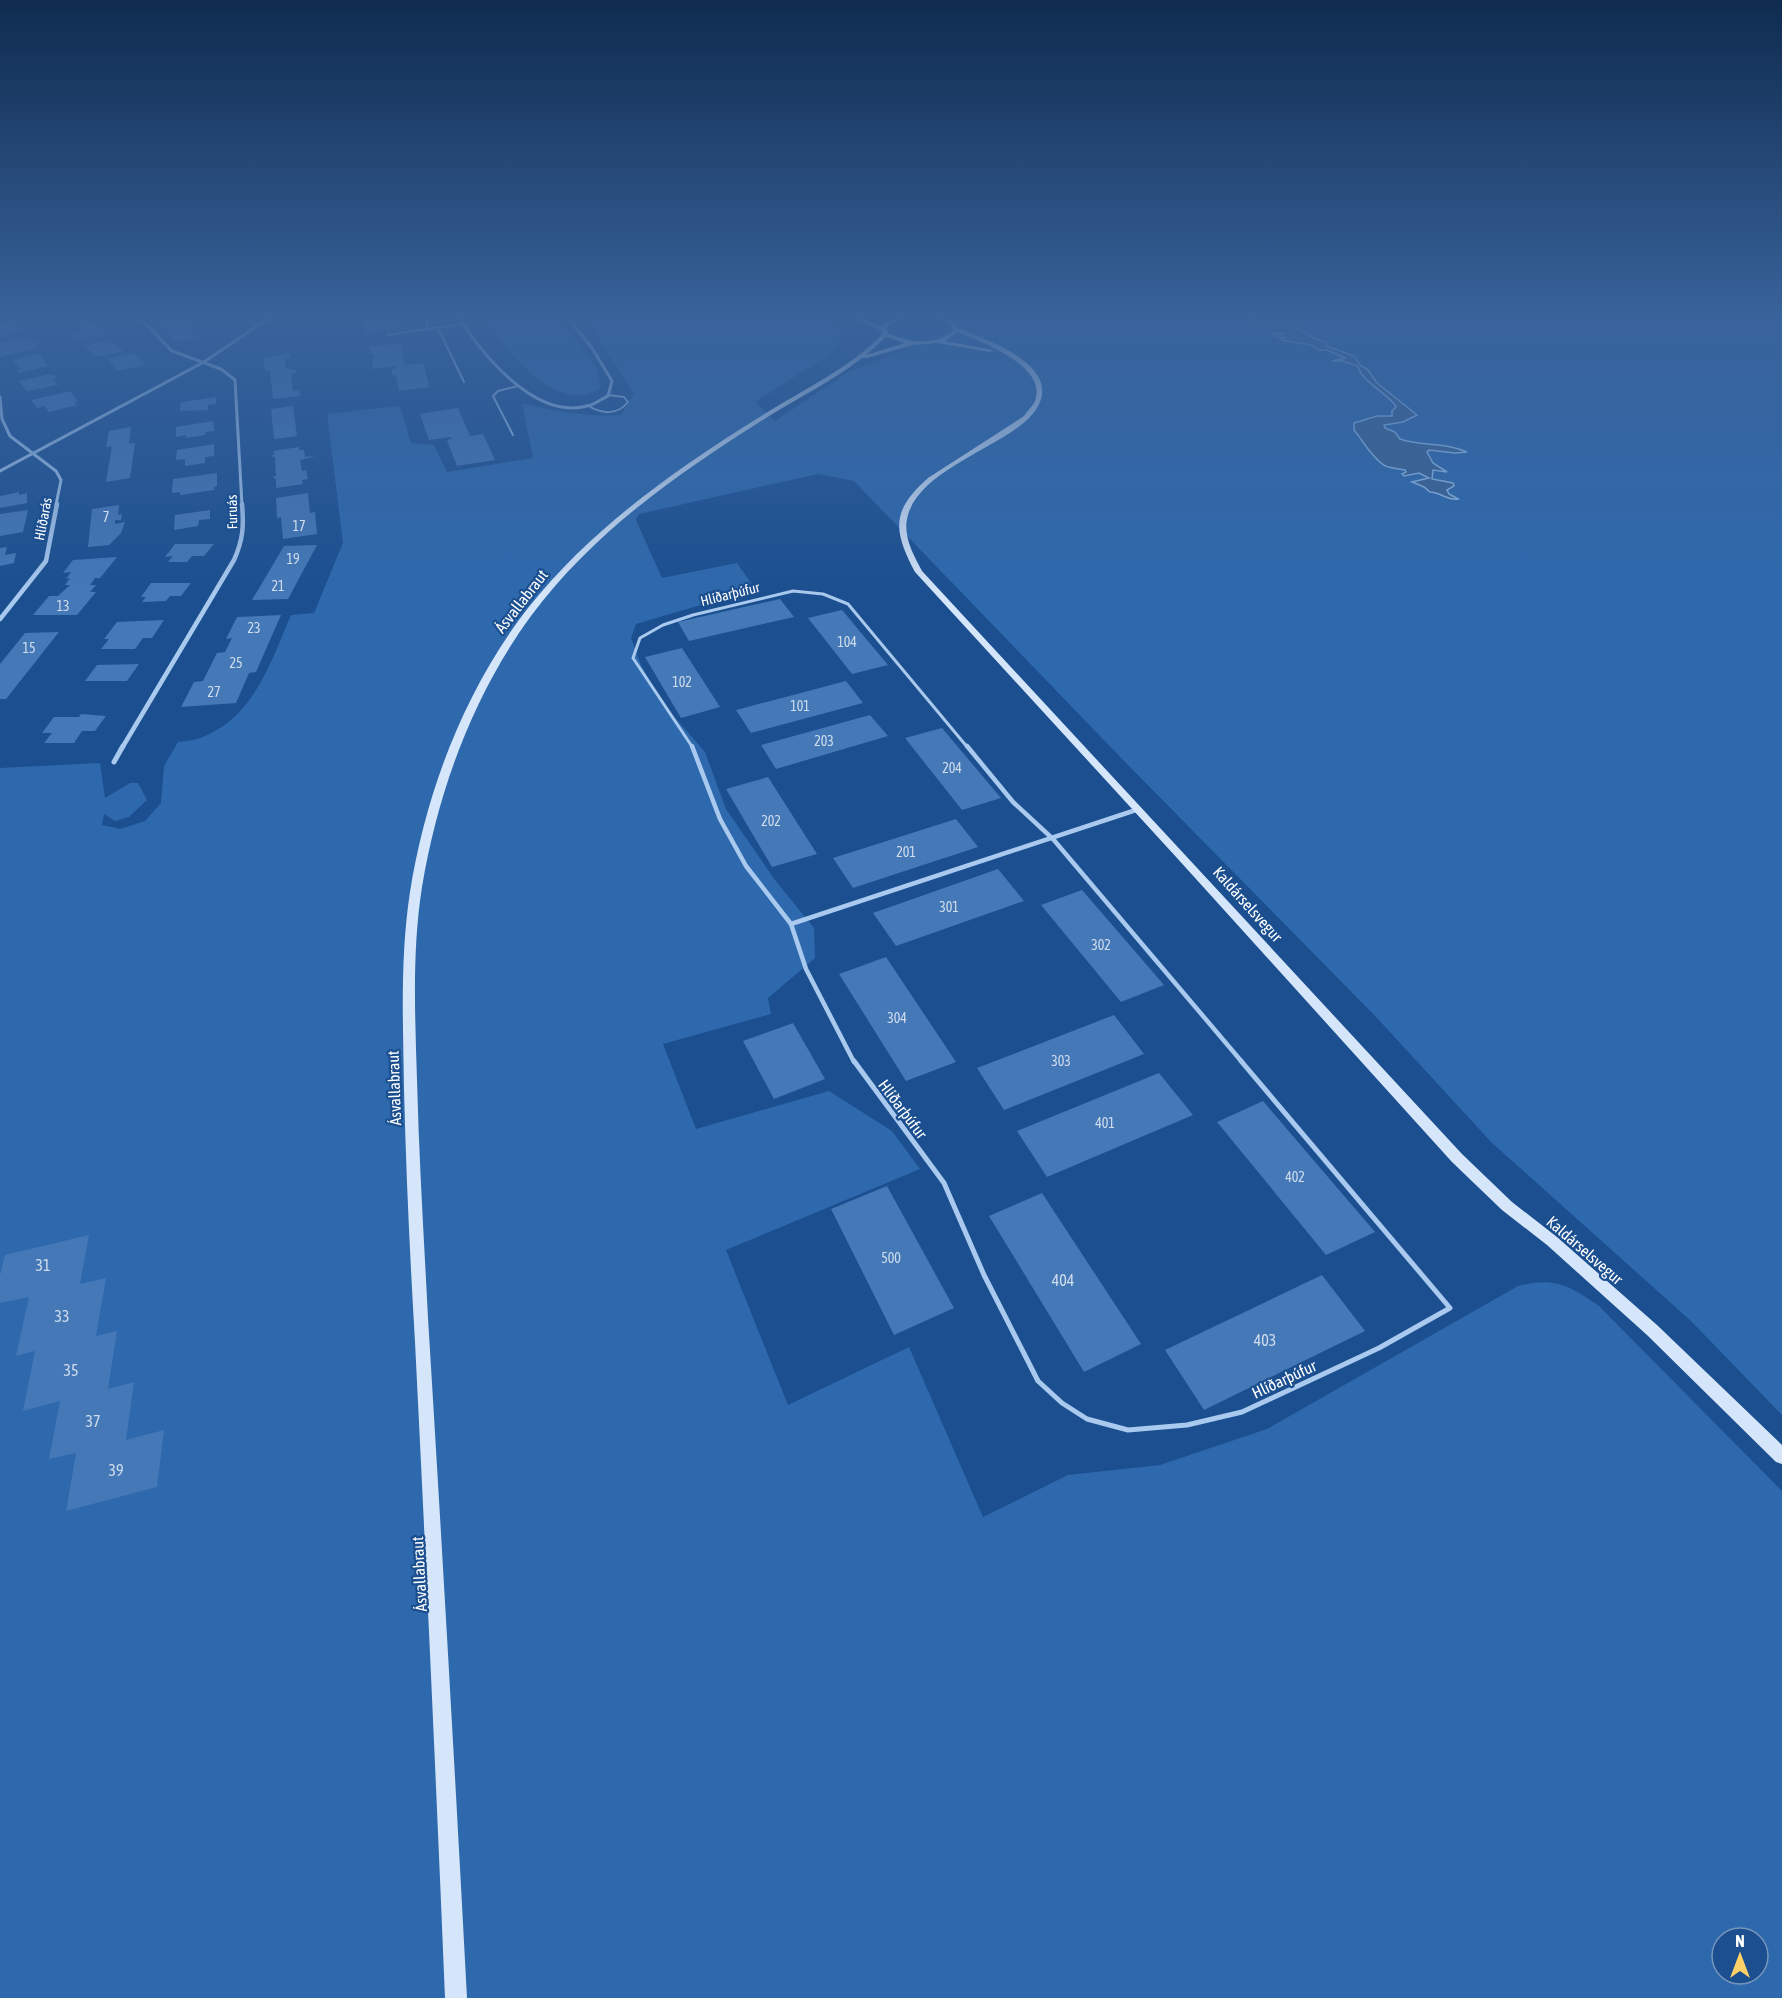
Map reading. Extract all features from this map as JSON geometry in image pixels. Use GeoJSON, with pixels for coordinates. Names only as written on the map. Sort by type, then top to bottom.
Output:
{"type":"FeatureCollection","features":[{"type":"Feature","properties":{"kind":"main road","name":"Ásvallabraut"},"geometry":{"type":"LineString","coordinates":[[456,1998],[436,1575],[416,1228],[409,1048],[408,1000],[416,890],[435,802],[477,698],[503,651],[531,611],[582,554],[630,510],[693,464],[776,411]]}},
{"type":"Feature","properties":{"kind":"main road","name":"Kaldárselsvegur"},"geometry":{"type":"LineString","coordinates":[[1032,411],[927,481],[913,495],[905,509],[904,545],[919,572],[1457,1158],[1506,1206],[1552,1241],[1652,1330],[1782,1456]]}},
{"type":"Feature","properties":{"kind":"street","name":"Hlíðarás"},"geometry":{"type":"LineString","coordinates":[[0,619],[42,567],[48,552],[61,480],[56,471],[10,436],[2,419],[1,411]]}},
{"type":"Feature","properties":{"kind":"street"},"geometry":{"type":"LineString","coordinates":[[0,471],[111,411]]}},
{"type":"Feature","properties":{"kind":"street","name":"Furuás"},"geometry":{"type":"LineString","coordinates":[[114,762],[242,543],[244,531],[238,411]]}},
{"type":"Feature","properties":{"kind":"lane"},"geometry":{"type":"LineString","coordinates":[[501,411],[513,435]]}},
{"type":"Feature","properties":{"kind":"lane","name":"Hlíðarþúfur"},"geometry":{"type":"LineString","coordinates":[[793,591],[823,594],[848,604],[1012,802],[1053,839],[1450,1308],[1378,1348],[1242,1412],[1187,1425],[1128,1430],[1087,1419],[1062,1403],[1038,1381],[984,1275],[944,1183],[858,1069],[806,969],[791,924],[746,866],[720,819],[696,752],[633,658],[640,638],[663,625],[793,591]]}},
{"type":"Feature","properties":{"kind":"lane"},"geometry":{"type":"LineString","coordinates":[[791,924],[1139,809]]}},
{"type":"Feature","properties":{"kind":"shaded area"},"geometry":{"type":"Polygon","coordinates":[[[352,411],[402,411],[411,443],[434,445],[447,472],[533,458],[524,411],[561,411],[621,415],[623,411],[765,411],[775,421],[790,411],[1782,411],[1782,1415],[1691,1321],[1491,1142],[1378,1019],[1127,764],[854,481],[818,474],[639,514],[636,520],[662,578],[737,563],[751,583],[745,592],[636,624],[631,638],[641,665],[663,704],[705,752],[726,809],[775,880],[814,928],[815,958],[768,998],[771,1014],[663,1044],[696,1129],[829,1091],[892,1131],[920,1169],[726,1250],[788,1405],[909,1347],[983,1517],[1068,1475],[1160,1465],[1267,1429],[1518,1286],[1542,1282],[1552,1283],[1579,1293],[1599,1306],[1782,1491],[1782,1998],[0,1998],[0,768],[100,763],[105,798],[130,783],[138,783],[147,800],[129,817],[115,821],[104,814],[102,825],[120,829],[145,821],[161,803],[164,766],[178,742],[205,736],[222,727],[237,715],[259,685],[291,615],[314,613],[343,543],[327,414],[352,411]]]}},
{"type":"Feature","properties":{"kind":"shaded area"},"geometry":{"type":"Polygon","coordinates":[[[1392,411],[1412,411],[1417,415],[1403,422],[1384,425],[1385,428],[1395,432],[1400,439],[1449,446],[1467,452],[1429,450],[1427,452],[1433,463],[1447,472],[1433,470],[1432,479],[1453,483],[1454,486],[1447,490],[1449,494],[1458,499],[1430,492],[1412,482],[1429,478],[1419,473],[1404,476],[1402,474],[1406,472],[1405,470],[1383,465],[1354,430],[1354,423],[1377,416],[1392,416],[1392,411]]]}},
{"type":"Feature","properties":{"kind":"building"},"geometry":{"type":"Polygon","coordinates":[[[271,411],[294,411],[297,436],[274,439],[271,411]]]}},
{"type":"Feature","properties":{"kind":"building"},"geometry":{"type":"Polygon","coordinates":[[[459,411],[470,436],[483,434],[495,460],[457,466],[447,440],[452,439],[451,437],[429,440],[420,414],[459,411]]]}},
{"type":"Feature","properties":{"kind":"building"},"geometry":{"type":"Polygon","coordinates":[[[213,421],[214,431],[205,432],[205,435],[176,437],[176,427],[213,421]]]}},
{"type":"Feature","properties":{"kind":"building"},"geometry":{"type":"Polygon","coordinates":[[[131,427],[129,444],[135,443],[130,478],[106,482],[112,446],[106,447],[109,431],[131,427]]]}},
{"type":"Feature","properties":{"kind":"building"},"geometry":{"type":"Polygon","coordinates":[[[214,444],[214,456],[205,457],[205,463],[185,466],[185,459],[176,460],[177,450],[214,444]]]}},
{"type":"Feature","properties":{"kind":"building"},"geometry":{"type":"Polygon","coordinates":[[[299,447],[299,450],[304,450],[305,457],[313,456],[300,460],[302,471],[306,470],[308,479],[302,480],[303,484],[276,488],[276,479],[272,477],[276,476],[275,457],[270,456],[275,454],[273,451],[299,447]]]}},
{"type":"Feature","properties":{"kind":"building"},"geometry":{"type":"Polygon","coordinates":[[[217,473],[217,486],[214,490],[180,495],[180,492],[172,493],[173,479],[217,473]]]}},
{"type":"Feature","properties":{"kind":"building"},"geometry":{"type":"Polygon","coordinates":[[[19,492],[19,495],[27,493],[27,503],[0,508],[0,496],[19,492]]]}},
{"type":"Feature","properties":{"kind":"building"},"geometry":{"type":"Polygon","coordinates":[[[308,493],[310,513],[315,512],[317,534],[283,539],[281,517],[277,518],[276,498],[308,493]]]}},
{"type":"Feature","properties":{"kind":"building"},"geometry":{"type":"Polygon","coordinates":[[[119,505],[118,515],[122,514],[121,520],[115,520],[115,524],[125,522],[121,533],[109,545],[88,547],[92,509],[119,505]]]}},
{"type":"Feature","properties":{"kind":"building"},"geometry":{"type":"Polygon","coordinates":[[[28,510],[23,532],[0,536],[0,514],[28,510]]]}},
{"type":"Feature","properties":{"kind":"building"},"geometry":{"type":"Polygon","coordinates":[[[210,510],[210,519],[199,520],[198,526],[174,530],[175,515],[210,510]]]}},
{"type":"Feature","properties":{"kind":"building"},"geometry":{"type":"Polygon","coordinates":[[[175,544],[214,544],[204,556],[192,556],[187,562],[168,562],[173,556],[165,557],[175,544]]]}},
{"type":"Feature","properties":{"kind":"building"},"geometry":{"type":"Polygon","coordinates":[[[317,545],[288,599],[252,600],[284,546],[317,545]]]}},
{"type":"Feature","properties":{"kind":"building"},"geometry":{"type":"Polygon","coordinates":[[[7,547],[5,555],[16,553],[14,563],[0,566],[0,548],[7,547]]]}},
{"type":"Feature","properties":{"kind":"building"},"geometry":{"type":"Polygon","coordinates":[[[117,557],[100,578],[95,578],[90,585],[96,585],[90,592],[96,592],[77,615],[33,615],[49,596],[58,596],[70,585],[65,585],[71,572],[63,573],[73,560],[117,557]]]}},
{"type":"Feature","properties":{"kind":"building"},"geometry":{"type":"Polygon","coordinates":[[[151,583],[191,583],[181,596],[170,596],[166,601],[142,602],[146,597],[141,597],[151,583]]]}},
{"type":"Feature","properties":{"kind":"building"},"geometry":{"type":"Polygon","coordinates":[[[780,599],[794,617],[689,641],[678,622],[780,599]]]}},
{"type":"Feature","properties":{"kind":"building"},"geometry":{"type":"Polygon","coordinates":[[[842,610],[888,665],[852,674],[808,618],[842,610]]]}},
{"type":"Feature","properties":{"kind":"building"},"geometry":{"type":"Polygon","coordinates":[[[281,615],[256,672],[249,673],[236,703],[181,707],[194,682],[203,681],[217,653],[225,652],[232,638],[226,639],[237,617],[281,615]]]}},
{"type":"Feature","properties":{"kind":"building"},"geometry":{"type":"Polygon","coordinates":[[[164,620],[152,638],[143,638],[135,649],[101,649],[109,639],[104,639],[117,622],[164,620]]]}},
{"type":"Feature","properties":{"kind":"building"},"geometry":{"type":"Polygon","coordinates":[[[59,632],[6,699],[0,699],[0,664],[25,633],[59,632]]]}},
{"type":"Feature","properties":{"kind":"building"},"geometry":{"type":"Polygon","coordinates":[[[682,648],[720,707],[681,718],[645,657],[682,648]]]}},
{"type":"Feature","properties":{"kind":"building"},"geometry":{"type":"Polygon","coordinates":[[[139,664],[127,681],[85,681],[97,665],[139,664]]]}},
{"type":"Feature","properties":{"kind":"building"},"geometry":{"type":"Polygon","coordinates":[[[846,681],[863,703],[751,733],[736,710],[846,681]]]}},
{"type":"Feature","properties":{"kind":"building"},"geometry":{"type":"Polygon","coordinates":[[[81,714],[106,716],[95,731],[82,731],[74,743],[44,743],[52,733],[42,733],[54,717],[79,717],[81,714]]]}},
{"type":"Feature","properties":{"kind":"building"},"geometry":{"type":"Polygon","coordinates":[[[870,715],[888,736],[776,769],[761,745],[870,715]]]}},
{"type":"Feature","properties":{"kind":"building"},"geometry":{"type":"Polygon","coordinates":[[[942,728],[1001,798],[962,810],[905,738],[942,728]]]}},
{"type":"Feature","properties":{"kind":"building"},"geometry":{"type":"Polygon","coordinates":[[[768,777],[817,854],[772,867],[726,789],[768,777]]]}},
{"type":"Feature","properties":{"kind":"building"},"geometry":{"type":"Polygon","coordinates":[[[956,819],[978,847],[853,888],[833,858],[956,819]]]}},
{"type":"Feature","properties":{"kind":"building"},"geometry":{"type":"Polygon","coordinates":[[[998,869],[1024,901],[896,946],[873,913],[998,869]]]}},
{"type":"Feature","properties":{"kind":"building"},"geometry":{"type":"Polygon","coordinates":[[[1082,890],[1164,985],[1121,1002],[1041,905],[1082,890]]]}},
{"type":"Feature","properties":{"kind":"building"},"geometry":{"type":"Polygon","coordinates":[[[886,957],[956,1062],[906,1081],[839,974],[886,957]]]}},
{"type":"Feature","properties":{"kind":"building"},"geometry":{"type":"Polygon","coordinates":[[[1114,1015],[1144,1054],[1004,1110],[977,1068],[1114,1015]]]}},
{"type":"Feature","properties":{"kind":"building"},"geometry":{"type":"Polygon","coordinates":[[[793,1023],[825,1079],[774,1099],[743,1041],[793,1023]]]}},
{"type":"Feature","properties":{"kind":"building"},"geometry":{"type":"Polygon","coordinates":[[[1159,1073],[1193,1115],[1047,1177],[1017,1131],[1159,1073]]]}},
{"type":"Feature","properties":{"kind":"building"},"geometry":{"type":"Polygon","coordinates":[[[1263,1101],[1375,1232],[1326,1255],[1217,1122],[1263,1101]]]}},
{"type":"Feature","properties":{"kind":"building"},"geometry":{"type":"Polygon","coordinates":[[[887,1186],[954,1308],[894,1335],[831,1209],[887,1186]]]}},
{"type":"Feature","properties":{"kind":"building"},"geometry":{"type":"Polygon","coordinates":[[[1042,1193],[1141,1344],[1084,1372],[989,1216],[1042,1193]]]}},
{"type":"Feature","properties":{"kind":"building"},"geometry":{"type":"Polygon","coordinates":[[[89,1235],[80,1284],[106,1278],[96,1336],[117,1331],[108,1389],[134,1382],[126,1440],[164,1430],[157,1487],[66,1511],[76,1453],[49,1459],[60,1401],[23,1411],[35,1351],[16,1356],[29,1297],[0,1303],[0,1275],[5,1255],[89,1235]]]}},
{"type":"Feature","properties":{"kind":"building"},"geometry":{"type":"Polygon","coordinates":[[[1322,1275],[1365,1331],[1204,1410],[1165,1350],[1322,1275]]]}}]}
